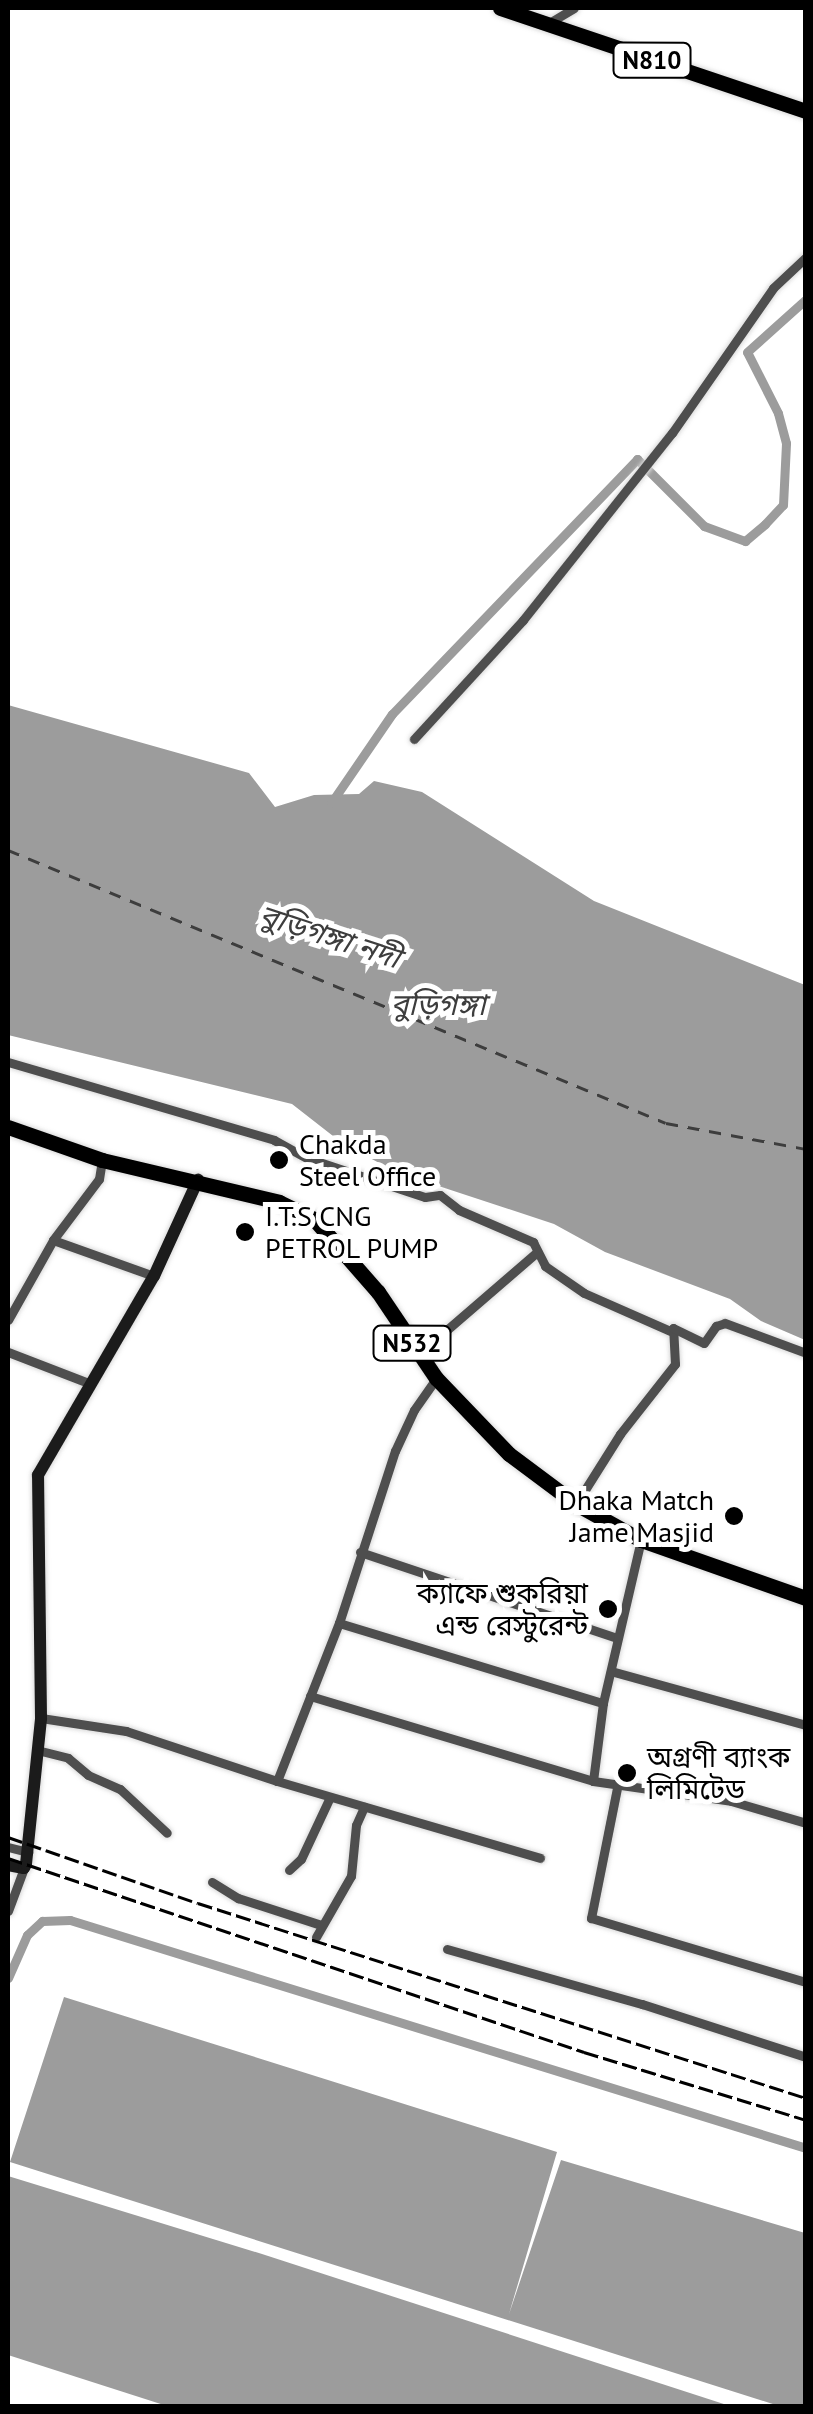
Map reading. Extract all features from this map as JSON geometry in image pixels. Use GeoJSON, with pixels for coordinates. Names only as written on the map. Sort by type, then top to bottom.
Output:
{"type":"FeatureCollection","features":[{"type":"Feature","properties":{"kind":"highway","name":"N810"},"geometry":{"type":"LineString","coordinates":[[500,8],[806,111]]}},
{"type":"Feature","properties":{"kind":"highway","name":"N532"},"geometry":{"type":"LineString","coordinates":[[8,1127],[102,1160],[279,1202],[314,1219],[378,1292],[436,1378],[509,1454],[576,1504],[641,1540],[806,1598]]}},
{"type":"Feature","properties":{"kind":"street"},"geometry":{"type":"LineString","coordinates":[[546,25],[574,8]]}},
{"type":"Feature","properties":{"kind":"street"},"geometry":{"type":"LineString","coordinates":[[414,740],[498,651],[639,476],[773,288],[806,257]]}},
{"type":"Feature","properties":{"kind":"street"},"geometry":{"type":"LineString","coordinates":[[8,1062],[274,1140],[308,1158],[425,1197],[440,1195],[459,1210],[533,1242],[546,1266],[584,1293],[704,1343],[716,1326],[725,1323],[806,1354]]}},
{"type":"Feature","properties":{"kind":"street"},"geometry":{"type":"LineString","coordinates":[[8,1320],[54,1240],[99,1179],[102,1160]]}},
{"type":"Feature","properties":{"kind":"street"},"geometry":{"type":"LineString","coordinates":[[8,1911],[28,1852],[41,1718],[35,1492],[38,1475],[154,1276],[198,1180]]}},
{"type":"Feature","properties":{"kind":"street"},"geometry":{"type":"LineString","coordinates":[[54,1240],[154,1276]]}},
{"type":"Feature","properties":{"kind":"street"},"geometry":{"type":"LineString","coordinates":[[420,1353],[538,1252]]}},
{"type":"Feature","properties":{"kind":"street"},"geometry":{"type":"LineString","coordinates":[[576,1504],[620,1434],[675,1364],[670,1330]]}},
{"type":"Feature","properties":{"kind":"street"},"geometry":{"type":"LineString","coordinates":[[8,1352],[91,1384]]}},
{"type":"Feature","properties":{"kind":"street"},"geometry":{"type":"LineString","coordinates":[[277,1781],[338,1623],[395,1451],[414,1410],[436,1378]]}},
{"type":"Feature","properties":{"kind":"street"},"geometry":{"type":"LineString","coordinates":[[593,1780],[602,1703],[641,1540]]}},
{"type":"Feature","properties":{"kind":"street"},"geometry":{"type":"LineString","coordinates":[[360,1552],[617,1638]]}},
{"type":"Feature","properties":{"kind":"street"},"geometry":{"type":"LineString","coordinates":[[338,1623],[602,1703]]}},
{"type":"Feature","properties":{"kind":"street"},"geometry":{"type":"LineString","coordinates":[[611,1671],[806,1725]]}},
{"type":"Feature","properties":{"kind":"street"},"geometry":{"type":"LineString","coordinates":[[310,1696],[593,1780],[731,1801],[806,1823]]}},
{"type":"Feature","properties":{"kind":"street"},"geometry":{"type":"LineString","coordinates":[[41,1718],[126,1731],[277,1781],[540,1858]]}},
{"type":"Feature","properties":{"kind":"street"},"geometry":{"type":"LineString","coordinates":[[36,1750],[68,1758],[88,1775],[120,1789],[167,1834]]}},
{"type":"Feature","properties":{"kind":"street"},"geometry":{"type":"LineString","coordinates":[[618,1784],[591,1918],[806,1982]]}},
{"type":"Feature","properties":{"kind":"street"},"geometry":{"type":"LineString","coordinates":[[289,1870],[301,1858],[330,1797]]}},
{"type":"Feature","properties":{"kind":"street"},"geometry":{"type":"LineString","coordinates":[[316,1937],[352,1876],[356,1825],[364,1807]]}},
{"type":"Feature","properties":{"kind":"street"},"geometry":{"type":"LineString","coordinates":[[8,1847],[28,1852]]}},
{"type":"Feature","properties":{"kind":"street"},"geometry":{"type":"LineString","coordinates":[[8,1865],[24,1868]]}},
{"type":"Feature","properties":{"kind":"street"},"geometry":{"type":"LineString","coordinates":[[212,1882],[238,1898],[321,1926]]}},
{"type":"Feature","properties":{"kind":"street"},"geometry":{"type":"LineString","coordinates":[[448,1949],[806,2058]]}},
{"type":"Feature","properties":{"kind":"water","name":"বুড়িগঙ্গা"},"geometry":{"type":"Polygon","coordinates":[[[8,705],[249,773],[275,807],[314,795],[359,794],[374,781],[422,792],[594,901],[805,985],[805,1340],[761,1321],[730,1299],[605,1252],[554,1224],[396,1172],[342,1143],[292,1104],[8,1035],[8,705]]]}},
{"type":"Feature","properties":{"kind":"water"},"geometry":{"type":"Polygon","coordinates":[[[64,1997],[557,2152],[509,2314],[561,2160],[805,2233],[805,2406],[779,2406],[10,2162],[64,1997]]]}},
{"type":"Feature","properties":{"kind":"water"},"geometry":{"type":"Polygon","coordinates":[[[8,2176],[730,2406],[167,2406],[8,2355],[8,2176]]]}},
{"type":"Feature","properties":{"kind":"waterway"},"geometry":{"type":"LineString","coordinates":[[331,803],[392,714],[637,459],[704,526],[745,541],[783,505],[786,443],[778,413],[747,352],[806,299]]}},
{"type":"Feature","properties":{"kind":"waterway"},"geometry":{"type":"LineString","coordinates":[[8,1978],[27,1935],[42,1921],[70,1920],[806,2148]]}},
{"type":"Feature","properties":{"kind":"ferry route"},"geometry":{"type":"LineString","coordinates":[[8,850],[666,1123],[806,1149]]}},
{"type":"Feature","properties":{"kind":"railway"},"geometry":{"type":"LineString","coordinates":[[8,1837],[198,1903],[806,2098]]}},
{"type":"Feature","properties":{"kind":"railway"},"geometry":{"type":"LineString","coordinates":[[8,1858],[584,2052],[806,2120]]}},
{"type":"Feature","properties":{"kind":"place","name":"Chakda Steel Office"},"geometry":{"type":"Point","coordinates":[279,1160]}},
{"type":"Feature","properties":{"kind":"place","name":"I.T.S CNG PETROL PUMP"},"geometry":{"type":"Point","coordinates":[245,1232]}},
{"type":"Feature","properties":{"kind":"place","name":"Dhaka Match Jame Masjid"},"geometry":{"type":"Point","coordinates":[734,1516]}},
{"type":"Feature","properties":{"kind":"place","name":"ক্যাফে শুকরিয়া এন্ড রেস্টুরেন্ট"},"geometry":{"type":"Point","coordinates":[608,1609]}},
{"type":"Feature","properties":{"kind":"place","name":"অগ্রণী ব্যাংক লিমিটেড"},"geometry":{"type":"Point","coordinates":[627,1773]}},
{"type":"Feature","properties":{"kind":"water label","name":"বুড়িগঙ্গা নদী"},"geometry":{"type":"Point","coordinates":[330,936]}}]}
